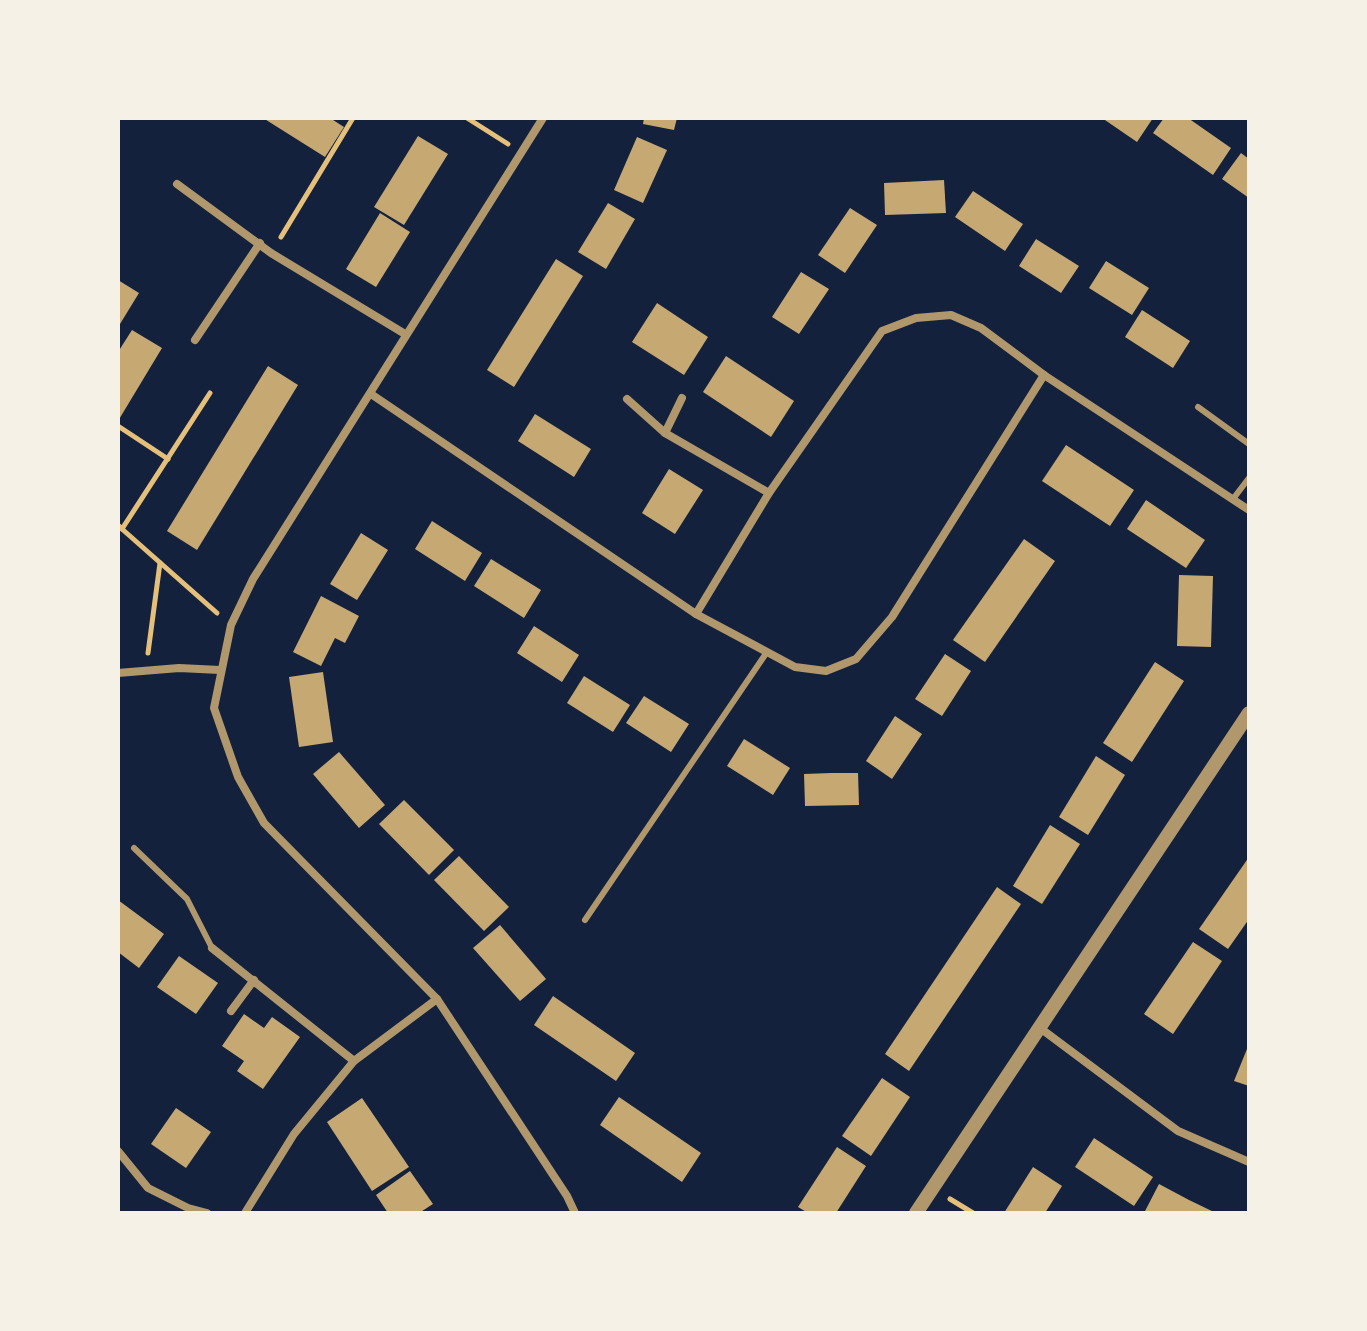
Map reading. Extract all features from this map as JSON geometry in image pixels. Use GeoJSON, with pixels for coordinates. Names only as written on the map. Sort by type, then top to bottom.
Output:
{"type":"FeatureCollection","features":[{"type":"Feature","properties":{"kind":"street"},"geometry":{"type":"LineString","coordinates":[[543,118],[253,579],[231,625],[214,708],[238,777],[264,823],[437,999],[567,1196],[575,1213]]}},
{"type":"Feature","properties":{"kind":"street"},"geometry":{"type":"LineString","coordinates":[[177,184],[271,253],[405,334]]}},
{"type":"Feature","properties":{"kind":"street"},"geometry":{"type":"LineString","coordinates":[[195,340],[260,243]]}},
{"type":"Feature","properties":{"kind":"street"},"geometry":{"type":"LineString","coordinates":[[696,614],[769,493],[882,331],[916,318],[951,315],[981,328],[1044,375],[1249,510]]}},
{"type":"Feature","properties":{"kind":"street"},"geometry":{"type":"LineString","coordinates":[[371,394],[696,614],[795,667],[826,671],[856,659],[892,617],[1044,375]]}},
{"type":"Feature","properties":{"kind":"street"},"geometry":{"type":"LineString","coordinates":[[665,433],[682,398]]}},
{"type":"Feature","properties":{"kind":"street"},"geometry":{"type":"LineString","coordinates":[[627,399],[665,433],[769,493]]}},
{"type":"Feature","properties":{"kind":"street"},"geometry":{"type":"LineString","coordinates":[[118,673],[198,668],[220,670]]}},
{"type":"Feature","properties":{"kind":"street"},"geometry":{"type":"LineString","coordinates":[[916,1213],[1249,713]]}},
{"type":"Feature","properties":{"kind":"street"},"geometry":{"type":"LineString","coordinates":[[212,948],[354,1061]]}},
{"type":"Feature","properties":{"kind":"street"},"geometry":{"type":"LineString","coordinates":[[231,1011],[254,980]]}},
{"type":"Feature","properties":{"kind":"street"},"geometry":{"type":"LineString","coordinates":[[245,1213],[294,1134],[354,1061],[437,999]]}},
{"type":"Feature","properties":{"kind":"street"},"geometry":{"type":"LineString","coordinates":[[1040,1028],[1178,1131],[1249,1162]]}},
{"type":"Feature","properties":{"kind":"street"},"geometry":{"type":"LineString","coordinates":[[118,1151],[148,1188],[188,1208],[207,1213]]}},
{"type":"Feature","properties":{"kind":"lane"},"geometry":{"type":"LineString","coordinates":[[1198,407],[1249,444]]}},
{"type":"Feature","properties":{"kind":"lane"},"geometry":{"type":"LineString","coordinates":[[1233,499],[1249,478]]}},
{"type":"Feature","properties":{"kind":"lane"},"geometry":{"type":"LineString","coordinates":[[585,920],[767,652]]}},
{"type":"Feature","properties":{"kind":"lane"},"geometry":{"type":"LineString","coordinates":[[134,848],[187,899],[212,948]]}},
{"type":"Feature","properties":{"kind":"path"},"geometry":{"type":"LineString","coordinates":[[271,253],[353,118]]}},
{"type":"Feature","properties":{"kind":"path"},"geometry":{"type":"LineString","coordinates":[[467,118],[522,153]]}},
{"type":"Feature","properties":{"kind":"path"},"geometry":{"type":"LineString","coordinates":[[210,393],[120,527],[231,625]]}},
{"type":"Feature","properties":{"kind":"path"},"geometry":{"type":"LineString","coordinates":[[118,426],[168,459]]}},
{"type":"Feature","properties":{"kind":"path"},"geometry":{"type":"LineString","coordinates":[[146,671],[160,562]]}},
{"type":"Feature","properties":{"kind":"building"},"geometry":{"type":"Polygon","coordinates":[[[263,118],[330,118],[344,127],[325,157],[263,118]]]}},
{"type":"Feature","properties":{"kind":"building"},"geometry":{"type":"Polygon","coordinates":[[[644,118],[677,118],[674,130],[643,124],[644,118]]]}},
{"type":"Feature","properties":{"kind":"building"},"geometry":{"type":"Polygon","coordinates":[[[1102,118],[1153,118],[1137,142],[1102,118]]]}},
{"type":"Feature","properties":{"kind":"building"},"geometry":{"type":"Polygon","coordinates":[[[1164,118],[1188,118],[1231,148],[1213,175],[1153,133],[1164,118]]]}},
{"type":"Feature","properties":{"kind":"building"},"geometry":{"type":"Polygon","coordinates":[[[418,136],[448,154],[404,225],[374,207],[418,136]]]}},
{"type":"Feature","properties":{"kind":"building"},"geometry":{"type":"Polygon","coordinates":[[[637,137],[667,150],[643,203],[614,190],[637,137]]]}},
{"type":"Feature","properties":{"kind":"building"},"geometry":{"type":"Polygon","coordinates":[[[1241,153],[1249,159],[1249,198],[1222,179],[1241,153]]]}},
{"type":"Feature","properties":{"kind":"building"},"geometry":{"type":"Polygon","coordinates":[[[944,180],[946,213],[885,215],[884,183],[944,180]]]}},
{"type":"Feature","properties":{"kind":"building"},"geometry":{"type":"Polygon","coordinates":[[[973,191],[1023,224],[1005,251],[955,217],[973,191]]]}},
{"type":"Feature","properties":{"kind":"building"},"geometry":{"type":"Polygon","coordinates":[[[608,203],[635,219],[606,269],[578,252],[608,203]]]}},
{"type":"Feature","properties":{"kind":"building"},"geometry":{"type":"Polygon","coordinates":[[[850,208],[877,225],[845,273],[818,255],[850,208]]]}},
{"type":"Feature","properties":{"kind":"building"},"geometry":{"type":"Polygon","coordinates":[[[380,213],[410,232],[376,287],[346,269],[380,213]]]}},
{"type":"Feature","properties":{"kind":"building"},"geometry":{"type":"Polygon","coordinates":[[[1036,239],[1079,266],[1061,293],[1019,266],[1036,239]]]}},
{"type":"Feature","properties":{"kind":"building"},"geometry":{"type":"Polygon","coordinates":[[[556,259],[583,276],[514,387],[487,370],[556,259]]]}},
{"type":"Feature","properties":{"kind":"building"},"geometry":{"type":"Polygon","coordinates":[[[1106,261],[1149,288],[1132,315],[1089,288],[1106,261]]]}},
{"type":"Feature","properties":{"kind":"building"},"geometry":{"type":"Polygon","coordinates":[[[801,272],[829,289],[799,334],[772,317],[801,272]]]}},
{"type":"Feature","properties":{"kind":"building"},"geometry":{"type":"Polygon","coordinates":[[[118,280],[139,293],[120,324],[118,322],[118,280]]]}},
{"type":"Feature","properties":{"kind":"building"},"geometry":{"type":"Polygon","coordinates":[[[657,303],[708,337],[684,375],[632,342],[657,303]]]}},
{"type":"Feature","properties":{"kind":"building"},"geometry":{"type":"Polygon","coordinates":[[[1142,310],[1190,341],[1173,368],[1125,337],[1142,310]]]}},
{"type":"Feature","properties":{"kind":"building"},"geometry":{"type":"Polygon","coordinates":[[[132,330],[162,348],[118,421],[118,352],[132,330]]]}},
{"type":"Feature","properties":{"kind":"building"},"geometry":{"type":"Polygon","coordinates":[[[726,356],[794,401],[771,437],[703,392],[726,356]]]}},
{"type":"Feature","properties":{"kind":"building"},"geometry":{"type":"Polygon","coordinates":[[[268,366],[298,385],[197,550],[167,531],[268,366]]]}},
{"type":"Feature","properties":{"kind":"building"},"geometry":{"type":"Polygon","coordinates":[[[535,414],[591,449],[574,477],[518,441],[535,414]]]}},
{"type":"Feature","properties":{"kind":"building"},"geometry":{"type":"Polygon","coordinates":[[[1066,445],[1134,490],[1110,526],[1042,481],[1066,445]]]}},
{"type":"Feature","properties":{"kind":"building"},"geometry":{"type":"Polygon","coordinates":[[[669,469],[703,490],[675,534],[642,513],[669,469]]]}},
{"type":"Feature","properties":{"kind":"building"},"geometry":{"type":"Polygon","coordinates":[[[1146,500],[1205,540],[1186,568],[1127,529],[1146,500]]]}},
{"type":"Feature","properties":{"kind":"building"},"geometry":{"type":"Polygon","coordinates":[[[432,521],[482,553],[465,581],[415,549],[432,521]]]}},
{"type":"Feature","properties":{"kind":"building"},"geometry":{"type":"Polygon","coordinates":[[[361,533],[388,550],[357,600],[330,584],[361,533]]]}},
{"type":"Feature","properties":{"kind":"building"},"geometry":{"type":"Polygon","coordinates":[[[1024,539],[1055,561],[985,662],[953,640],[1024,539]]]}},
{"type":"Feature","properties":{"kind":"building"},"geometry":{"type":"Polygon","coordinates":[[[491,559],[541,590],[524,618],[474,586],[491,559]]]}},
{"type":"Feature","properties":{"kind":"building"},"geometry":{"type":"Polygon","coordinates":[[[1179,575],[1213,576],[1211,647],[1177,646],[1179,575]]]}},
{"type":"Feature","properties":{"kind":"building"},"geometry":{"type":"Polygon","coordinates":[[[321,596],[359,616],[345,643],[335,638],[321,666],[293,652],[321,596]]]}},
{"type":"Feature","properties":{"kind":"building"},"geometry":{"type":"Polygon","coordinates":[[[534,626],[579,655],[562,682],[517,653],[534,626]]]}},
{"type":"Feature","properties":{"kind":"building"},"geometry":{"type":"Polygon","coordinates":[[[945,654],[971,671],[942,716],[915,699],[945,654]]]}},
{"type":"Feature","properties":{"kind":"building"},"geometry":{"type":"Polygon","coordinates":[[[1155,662],[1184,681],[1132,762],[1103,743],[1155,662]]]}},
{"type":"Feature","properties":{"kind":"building"},"geometry":{"type":"Polygon","coordinates":[[[323,672],[333,742],[299,747],[289,677],[323,672]]]}},
{"type":"Feature","properties":{"kind":"building"},"geometry":{"type":"Polygon","coordinates":[[[584,676],[630,705],[613,732],[567,703],[584,676]]]}},
{"type":"Feature","properties":{"kind":"building"},"geometry":{"type":"Polygon","coordinates":[[[644,696],[689,724],[671,752],[626,723],[644,696]]]}},
{"type":"Feature","properties":{"kind":"building"},"geometry":{"type":"Polygon","coordinates":[[[895,716],[922,734],[892,779],[866,761],[895,716]]]}},
{"type":"Feature","properties":{"kind":"building"},"geometry":{"type":"Polygon","coordinates":[[[744,739],[790,768],[773,795],[727,766],[744,739]]]}},
{"type":"Feature","properties":{"kind":"building"},"geometry":{"type":"Polygon","coordinates":[[[339,752],[385,805],[359,828],[313,774],[339,752]]]}},
{"type":"Feature","properties":{"kind":"building"},"geometry":{"type":"Polygon","coordinates":[[[1096,756],[1125,775],[1088,835],[1059,817],[1096,756]]]}},
{"type":"Feature","properties":{"kind":"building"},"geometry":{"type":"Polygon","coordinates":[[[858,773],[859,805],[805,806],[804,774],[858,773]]]}},
{"type":"Feature","properties":{"kind":"building"},"geometry":{"type":"Polygon","coordinates":[[[404,800],[454,850],[429,875],[379,824],[404,800]]]}},
{"type":"Feature","properties":{"kind":"building"},"geometry":{"type":"Polygon","coordinates":[[[1050,825],[1080,844],[1042,904],[1013,886],[1050,825]]]}},
{"type":"Feature","properties":{"kind":"building"},"geometry":{"type":"Polygon","coordinates":[[[459,856],[509,907],[484,931],[434,880],[459,856]]]}},
{"type":"Feature","properties":{"kind":"building"},"geometry":{"type":"Polygon","coordinates":[[[1249,857],[1249,919],[1228,949],[1199,929],[1249,857]]]}},
{"type":"Feature","properties":{"kind":"building"},"geometry":{"type":"Polygon","coordinates":[[[997,887],[1021,904],[909,1071],[885,1054],[997,887]]]}},
{"type":"Feature","properties":{"kind":"building"},"geometry":{"type":"Polygon","coordinates":[[[118,900],[164,934],[139,968],[118,952],[118,900]]]}},
{"type":"Feature","properties":{"kind":"building"},"geometry":{"type":"Polygon","coordinates":[[[500,925],[546,979],[520,1001],[473,948],[500,925]]]}},
{"type":"Feature","properties":{"kind":"building"},"geometry":{"type":"Polygon","coordinates":[[[1193,942],[1222,961],[1173,1034],[1144,1014],[1193,942]]]}},
{"type":"Feature","properties":{"kind":"building"},"geometry":{"type":"Polygon","coordinates":[[[179,956],[218,983],[196,1014],[157,987],[179,956]]]}},
{"type":"Feature","properties":{"kind":"building"},"geometry":{"type":"Polygon","coordinates":[[[553,996],[635,1053],[616,1081],[534,1025],[553,996]]]}},
{"type":"Feature","properties":{"kind":"building"},"geometry":{"type":"Polygon","coordinates":[[[244,1014],[264,1028],[272,1017],[300,1037],[263,1089],[237,1071],[244,1061],[222,1046],[244,1014]]]}},
{"type":"Feature","properties":{"kind":"building"},"geometry":{"type":"Polygon","coordinates":[[[1249,1044],[1249,1086],[1234,1081],[1249,1044]]]}},
{"type":"Feature","properties":{"kind":"building"},"geometry":{"type":"Polygon","coordinates":[[[882,1078],[910,1097],[871,1156],[842,1136],[882,1078]]]}},
{"type":"Feature","properties":{"kind":"building"},"geometry":{"type":"Polygon","coordinates":[[[619,1097],[701,1153],[682,1182],[600,1125],[619,1097]]]}},
{"type":"Feature","properties":{"kind":"building"},"geometry":{"type":"Polygon","coordinates":[[[362,1098],[409,1167],[372,1191],[327,1122],[362,1098]]]}},
{"type":"Feature","properties":{"kind":"building"},"geometry":{"type":"Polygon","coordinates":[[[176,1108],[211,1132],[186,1168],[151,1144],[176,1108]]]}},
{"type":"Feature","properties":{"kind":"building"},"geometry":{"type":"Polygon","coordinates":[[[1094,1138],[1153,1177],[1134,1206],[1075,1167],[1094,1138]]]}},
{"type":"Feature","properties":{"kind":"building"},"geometry":{"type":"Polygon","coordinates":[[[837,1147],[866,1166],[836,1213],[808,1213],[798,1207],[837,1147]]]}},
{"type":"Feature","properties":{"kind":"building"},"geometry":{"type":"Polygon","coordinates":[[[1033,1167],[1062,1186],[1045,1213],[1004,1213],[1033,1167]]]}},
{"type":"Feature","properties":{"kind":"building"},"geometry":{"type":"Polygon","coordinates":[[[410,1171],[433,1204],[419,1213],[388,1213],[376,1195],[410,1171]]]}},
{"type":"Feature","properties":{"kind":"building"},"geometry":{"type":"Polygon","coordinates":[[[1159,1184],[1189,1200],[1216,1213],[1144,1213],[1159,1184]]]}}]}
